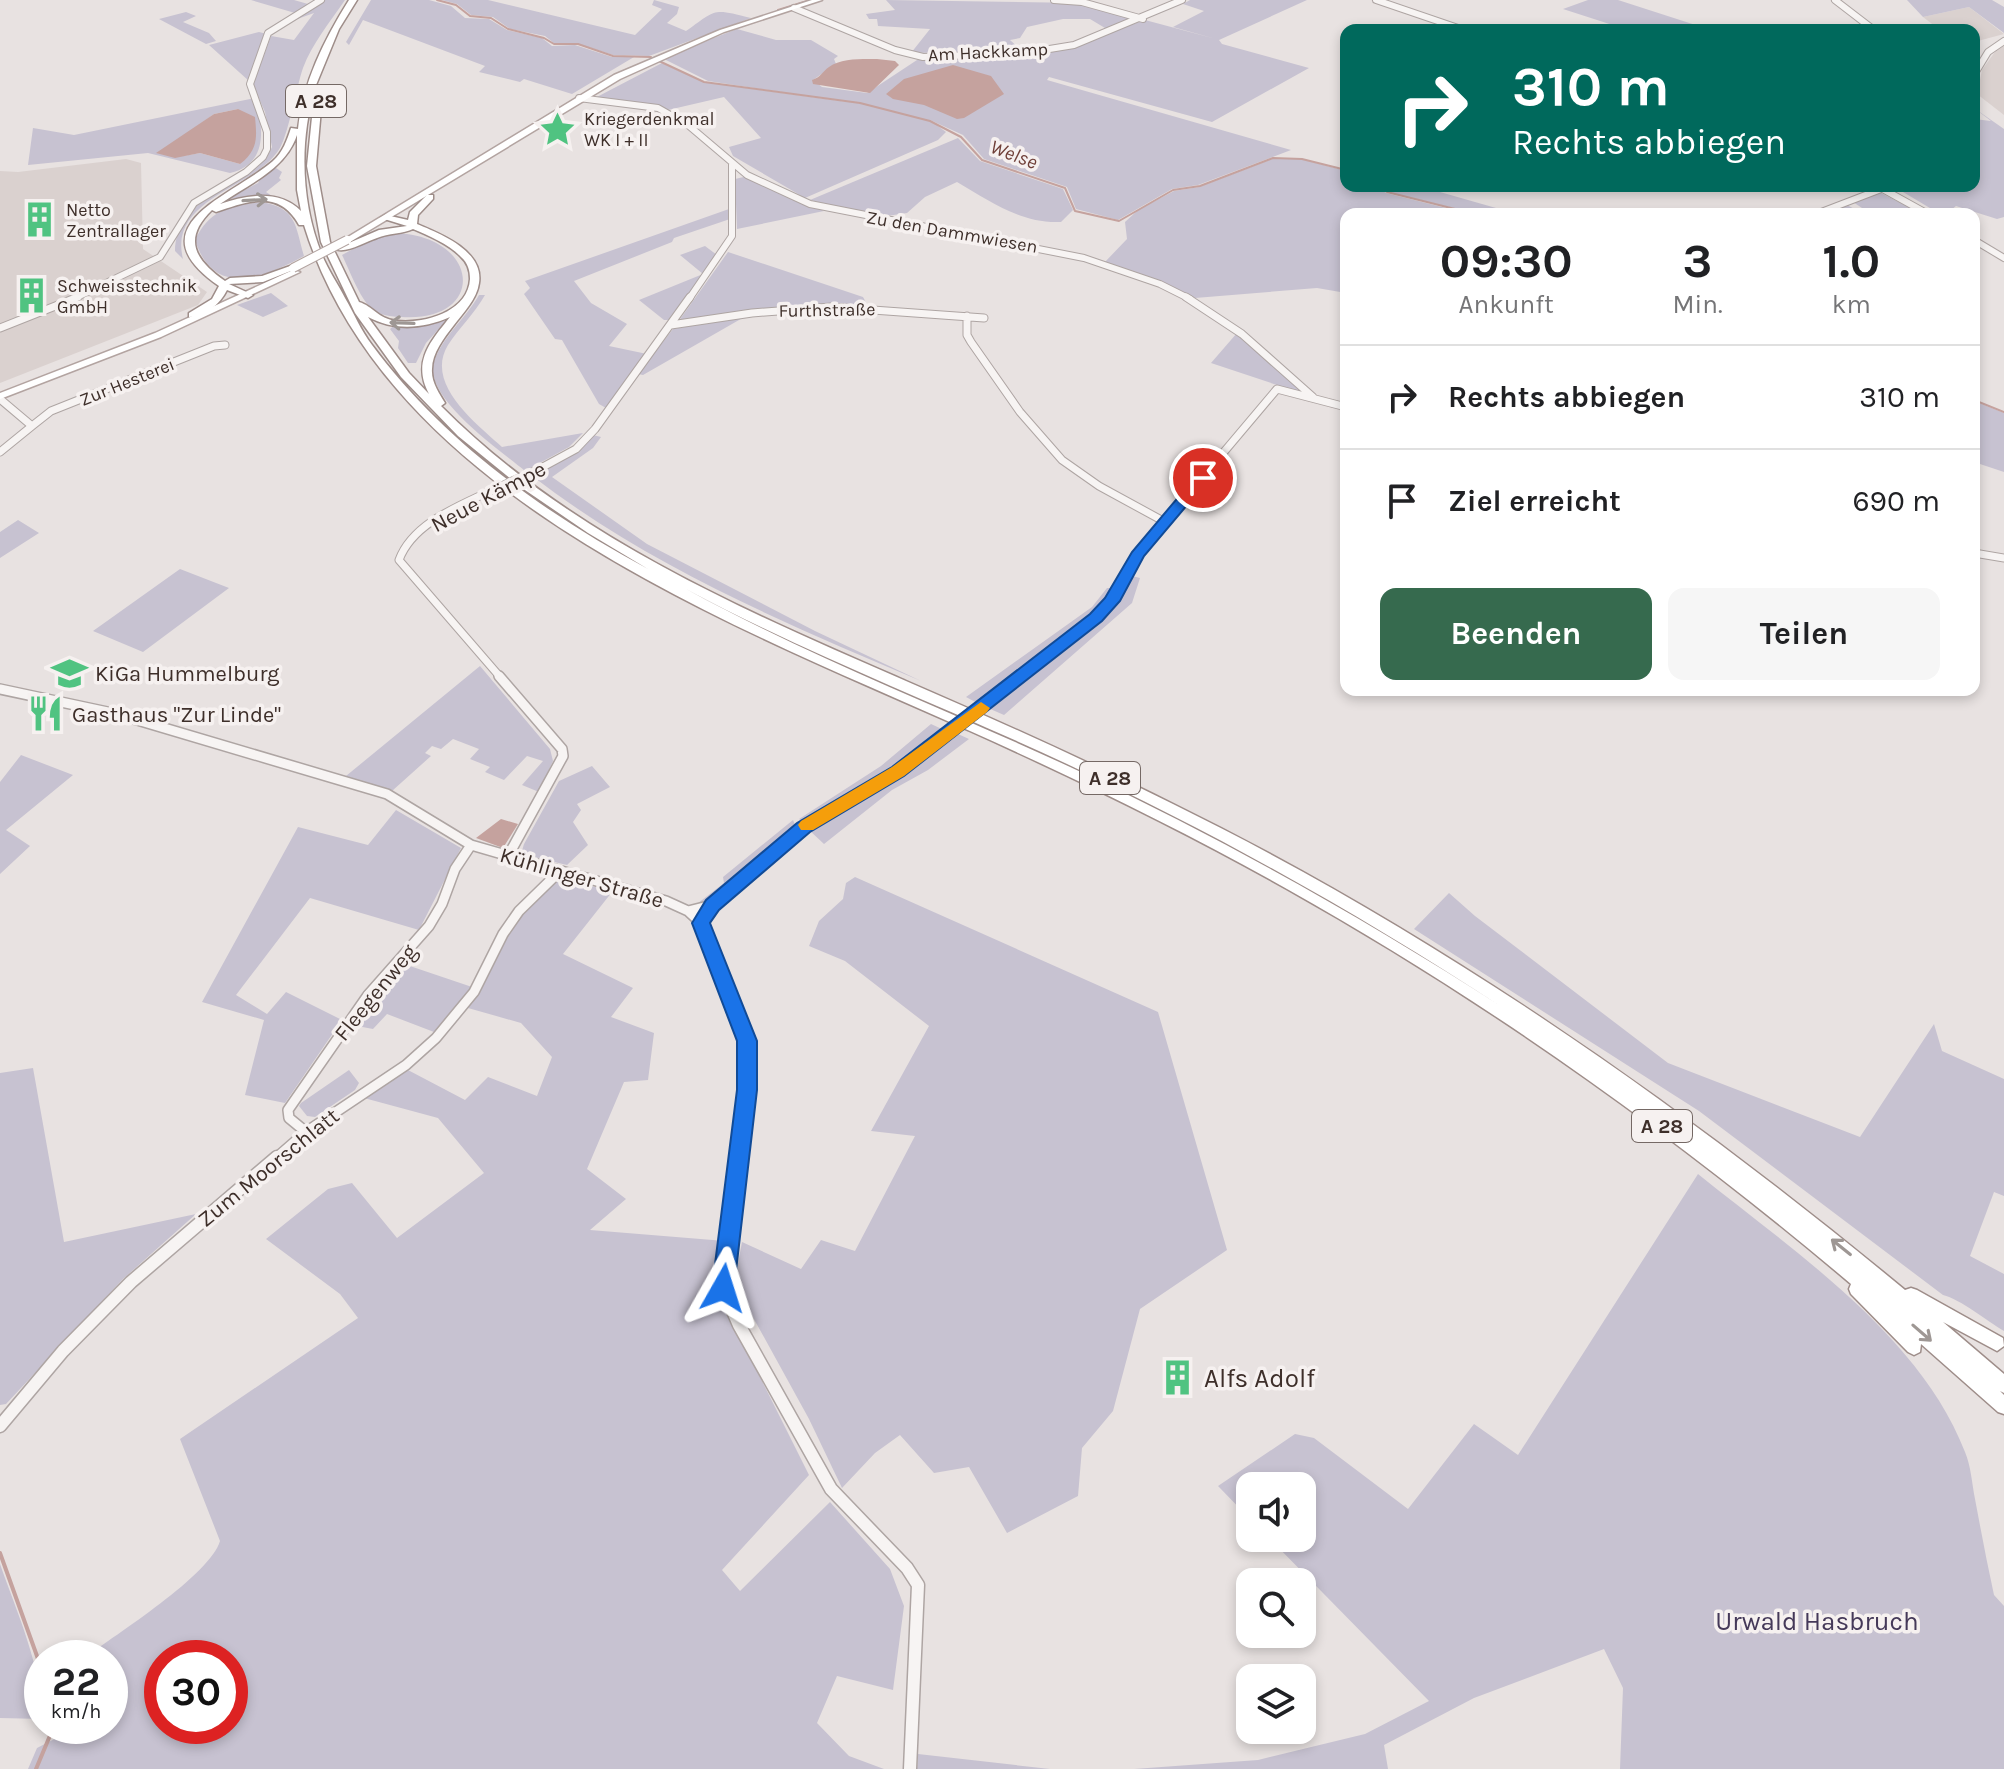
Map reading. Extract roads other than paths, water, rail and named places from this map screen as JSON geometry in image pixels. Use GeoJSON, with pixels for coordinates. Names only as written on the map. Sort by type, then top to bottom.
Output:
{"type":"FeatureCollection","features":[{"type":"Feature","properties":{"kind":"highway","name":"A 28"},"geometry":{"type":"LineString","coordinates":[[353,0],[324,48],[312,76],[302,116],[299,169],[309,231],[340,301],[358,332],[392,376],[435,422],[475,457],[560,522],[646,575],[693,600],[1105,787],[1181,825],[1336,911],[1456,985],[1602,1082],[1819,1248],[2004,1406]]}},
{"type":"Feature","properties":{"kind":"highway","name":"A 28"},"geometry":{"type":"LineString","coordinates":[[362,0],[323,73],[312,119],[309,172],[319,222],[345,288],[386,352],[443,415],[539,494],[655,568],[798,639],[1113,779],[1226,836],[1357,909],[1598,1063],[1869,1270],[2004,1385]]}},
{"type":"Feature","properties":{"kind":"highway"},"geometry":{"type":"LineString","coordinates":[[246,293],[214,277],[199,264],[190,248],[194,227],[215,202],[277,163],[290,145],[296,121],[302,116]]}},
{"type":"Feature","properties":{"kind":"highway"},"geometry":{"type":"LineString","coordinates":[[410,228],[413,214],[430,197]]}},
{"type":"Feature","properties":{"kind":"highway"},"geometry":{"type":"LineString","coordinates":[[194,227],[220,207],[265,199],[293,207],[302,227],[309,231]]}},
{"type":"Feature","properties":{"kind":"highway"},"geometry":{"type":"LineString","coordinates":[[388,220],[453,245],[468,258],[474,282],[468,301],[439,338],[427,361],[428,382],[443,415]]}},
{"type":"Feature","properties":{"kind":"highway"},"geometry":{"type":"LineString","coordinates":[[346,245],[382,232],[410,228]]}},
{"type":"Feature","properties":{"kind":"highway"},"geometry":{"type":"LineString","coordinates":[[227,283],[263,279],[295,270]]}},
{"type":"Feature","properties":{"kind":"highway"},"geometry":{"type":"LineString","coordinates":[[193,315],[216,301],[227,283]]}},
{"type":"Feature","properties":{"kind":"highway"},"geometry":{"type":"LineString","coordinates":[[345,288],[352,291],[365,312],[388,322],[431,321],[455,311],[468,301]]}},
{"type":"Feature","properties":{"kind":"highway"},"geometry":{"type":"LineString","coordinates":[[1819,1248],[1914,1347]]}},
{"type":"Feature","properties":{"kind":"highway"},"geometry":{"type":"LineString","coordinates":[[1869,1270],[1997,1343]]}},
{"type":"Feature","properties":{"kind":"main road"},"geometry":{"type":"LineString","coordinates":[[0,397],[158,335],[346,245],[579,98],[652,60],[722,31],[819,0]]}},
{"type":"Feature","properties":{"kind":"main road"},"geometry":{"type":"LineString","coordinates":[[407,208],[430,197],[514,140]]}},
{"type":"Feature","properties":{"kind":"main road"},"geometry":{"type":"LineString","coordinates":[[74,367],[246,293]]}},
{"type":"Feature","properties":{"kind":"main road"},"geometry":{"type":"LineString","coordinates":[[0,385],[30,384]]}},
{"type":"Feature","properties":{"kind":"street"},"geometry":{"type":"LineString","coordinates":[[0,328],[114,281],[155,260],[170,245],[177,223],[195,202],[260,161],[267,149],[263,113],[250,84],[268,33],[321,0]]}},
{"type":"Feature","properties":{"kind":"street"},"geometry":{"type":"LineString","coordinates":[[1054,0],[1082,2],[1143,19]]}},
{"type":"Feature","properties":{"kind":"street","name":"Am Hackkamp"},"geometry":{"type":"LineString","coordinates":[[794,8],[895,50],[923,57],[1025,53],[1059,48],[1111,32],[1182,0]]}},
{"type":"Feature","properties":{"kind":"street"},"geometry":{"type":"LineString","coordinates":[[1376,0],[1446,24]]}},
{"type":"Feature","properties":{"kind":"street"},"geometry":{"type":"LineString","coordinates":[[1835,0],[1866,24]]}},
{"type":"Feature","properties":{"kind":"street"},"geometry":{"type":"LineString","coordinates":[[1980,65],[1988,52],[2004,41]]}},
{"type":"Feature","properties":{"kind":"street","name":"Zu den Dammwiesen"},"geometry":{"type":"LineString","coordinates":[[579,98],[657,107],[698,131],[732,165],[791,196],[826,209],[1061,252],[1129,274],[1193,300],[1259,347],[1313,397]]}},
{"type":"Feature","properties":{"kind":"street","name":"Neue Kämpe"},"geometry":{"type":"LineString","coordinates":[[508,856],[558,767],[563,756],[562,749],[399,560],[400,552],[415,536],[455,508],[562,458],[585,440],[728,245],[732,236],[732,165]]}},
{"type":"Feature","properties":{"kind":"street"},"geometry":{"type":"LineString","coordinates":[[732,178],[749,174]]}},
{"type":"Feature","properties":{"kind":"street"},"geometry":{"type":"LineString","coordinates":[[1830,208],[1868,192]]}},
{"type":"Feature","properties":{"kind":"street"},"geometry":{"type":"LineString","coordinates":[[1892,192],[1918,208]]}},
{"type":"Feature","properties":{"kind":"street"},"geometry":{"type":"LineString","coordinates":[[1980,244],[2004,258]]}},
{"type":"Feature","properties":{"kind":"street","name":"Furthstraße"},"geometry":{"type":"LineString","coordinates":[[671,325],[752,313],[831,307],[984,318]]}},
{"type":"Feature","properties":{"kind":"street"},"geometry":{"type":"LineString","coordinates":[[967,316],[967,335],[971,342],[1032,425],[1062,459],[1079,474],[1165,522]]}},
{"type":"Feature","properties":{"kind":"street","name":"Zur Hesterei"},"geometry":{"type":"LineString","coordinates":[[0,452],[51,411],[214,346],[225,345]]}},
{"type":"Feature","properties":{"kind":"street"},"geometry":{"type":"LineString","coordinates":[[701,923],[712,905],[803,828],[898,771],[1105,609],[1137,555],[1277,389],[1340,405]]}},
{"type":"Feature","properties":{"kind":"street"},"geometry":{"type":"LineString","coordinates":[[0,397],[32,426]]}},
{"type":"Feature","properties":{"kind":"street"},"geometry":{"type":"LineString","coordinates":[[1980,554],[2004,558]]}},
{"type":"Feature","properties":{"kind":"street","name":"Kühlinger Straße"},"geometry":{"type":"LineString","coordinates":[[0,689],[117,714],[387,794],[471,845],[640,892],[688,911],[701,923],[747,1041],[747,1090],[723,1288],[739,1325],[831,1489],[907,1568],[918,1585],[910,1769]]}},
{"type":"Feature","properties":{"kind":"street","name":"Fleegenweg"},"geometry":{"type":"LineString","coordinates":[[306,1132],[289,1118],[288,1110],[368,995],[429,926],[442,904],[455,869],[471,845]]}},
{"type":"Feature","properties":{"kind":"street","name":"Zum Moorschlatt"},"geometry":{"type":"LineString","coordinates":[[0,1426],[63,1351],[131,1282],[306,1132],[406,1065],[436,1038],[474,992],[519,911],[560,871]]}},
{"type":"Feature","properties":{"kind":"street"},"geometry":{"type":"LineString","coordinates":[[688,911],[712,905]]}},
{"type":"Feature","properties":{"kind":"waterway","name":"Welse"},"geometry":{"type":"LineString","coordinates":[[437,0],[456,5],[470,16],[491,18],[508,29],[544,38],[554,44],[578,44],[613,56],[651,57]]}},
{"type":"Feature","properties":{"kind":"waterway"},"geometry":{"type":"LineString","coordinates":[[778,10],[810,0]]}},
{"type":"Feature","properties":{"kind":"waterway","name":"Welse"},"geometry":{"type":"LineString","coordinates":[[659,61],[704,82],[860,103],[930,121],[961,137],[982,160],[1065,188],[1075,211],[1119,221],[1173,190],[1200,186],[1273,158],[1302,159],[1340,168]]}},
{"type":"Feature","properties":{"kind":"waterway","name":"Welse"},"geometry":{"type":"LineString","coordinates":[[1387,192],[1451,208]]}},
{"type":"Feature","properties":{"kind":"waterway","name":"Welse"},"geometry":{"type":"LineString","coordinates":[[1980,402],[2004,412]]}},
{"type":"Feature","properties":{"kind":"waterway"},"geometry":{"type":"LineString","coordinates":[[0,1553],[31,1640]]}},
{"type":"Feature","properties":{"kind":"waterway"},"geometry":{"type":"LineString","coordinates":[[36,1769],[46,1744]]}},
{"type":"Feature","properties":{"kind":"place","name":"Kriegerdenkmal WK I + II"},"geometry":{"type":"Point","coordinates":[558,129]}},
{"type":"Feature","properties":{"kind":"place","name":"Netto Zentrallager"},"geometry":{"type":"Point","coordinates":[40,220]}},
{"type":"Feature","properties":{"kind":"place","name":"Schweisstechnik GmbH"},"geometry":{"type":"Point","coordinates":[31,296]}},
{"type":"Feature","properties":{"kind":"place","name":"KiGa Hummelburg"},"geometry":{"type":"Point","coordinates":[69,673]}},
{"type":"Feature","properties":{"kind":"place","name":"Gasthaus \"Zur Linde\""},"geometry":{"type":"Point","coordinates":[46,714]}},
{"type":"Feature","properties":{"kind":"place","name":"Alfs Adolf"},"geometry":{"type":"Point","coordinates":[1178,1378]}},
{"type":"Feature","properties":{"kind":"park label","name":"Urwald Hasbruch"},"geometry":{"type":"Point","coordinates":[1817,1621]}}]}
